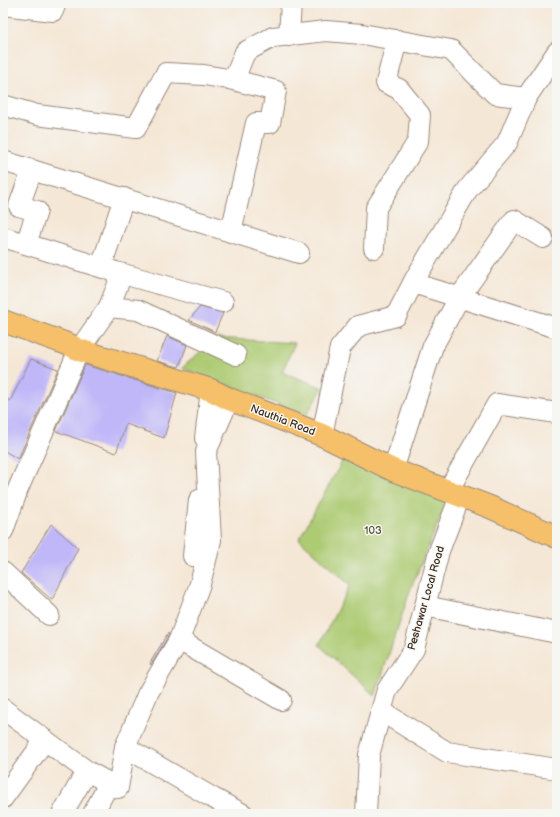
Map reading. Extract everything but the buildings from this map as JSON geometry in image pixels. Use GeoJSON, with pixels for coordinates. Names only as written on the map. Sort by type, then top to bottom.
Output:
{"type":"FeatureCollection","features":[{"type":"Feature","properties":{"kind":"main road","name":"Nauthia Road"},"geometry":{"type":"LineString","coordinates":[[3,321],[70,345],[79,350],[220,395],[322,435],[393,470],[490,507],[557,537]]}},
{"type":"Feature","properties":{"kind":"street"},"geometry":{"type":"LineString","coordinates":[[3,5],[53,11],[56,3]]}},
{"type":"Feature","properties":{"kind":"street"},"geometry":{"type":"LineString","coordinates":[[289,36],[291,3]]}},
{"type":"Feature","properties":{"kind":"street"},"geometry":{"type":"LineString","coordinates":[[234,80],[245,52],[272,38],[326,31],[362,34],[451,50],[495,94],[526,98]]}},
{"type":"Feature","properties":{"kind":"street"},"geometry":{"type":"LineString","coordinates":[[374,248],[376,208],[418,141],[420,115],[399,89],[386,83],[397,40]]}},
{"type":"Feature","properties":{"kind":"street"},"geometry":{"type":"LineString","coordinates":[[322,435],[340,348],[358,326],[396,316],[413,283],[468,189],[507,143],[526,98],[557,52]]}},
{"type":"Feature","properties":{"kind":"street"},"geometry":{"type":"LineString","coordinates":[[3,105],[38,115],[136,128],[166,74],[204,75],[234,80],[276,91],[270,123],[256,123],[231,232]]}},
{"type":"Feature","properties":{"kind":"street"},"geometry":{"type":"LineString","coordinates":[[3,161],[298,253]]}},
{"type":"Feature","properties":{"kind":"street"},"geometry":{"type":"LineString","coordinates":[[26,244],[37,211],[19,206],[32,170]]}},
{"type":"Feature","properties":{"kind":"street"},"geometry":{"type":"LineString","coordinates":[[101,267],[124,198]]}},
{"type":"Feature","properties":{"kind":"street"},"geometry":{"type":"LineString","coordinates":[[393,470],[433,346],[459,298],[514,220],[543,238]]}},
{"type":"Feature","properties":{"kind":"street"},"geometry":{"type":"LineString","coordinates":[[3,237],[122,274],[223,302]]}},
{"type":"Feature","properties":{"kind":"street"},"geometry":{"type":"LineString","coordinates":[[3,531],[18,489],[79,350],[109,307],[122,274]]}},
{"type":"Feature","properties":{"kind":"street"},"geometry":{"type":"LineString","coordinates":[[413,283],[557,328]]}},
{"type":"Feature","properties":{"kind":"street"},"geometry":{"type":"LineString","coordinates":[[109,307],[138,310],[236,355]]}},
{"type":"Feature","properties":{"kind":"street"},"geometry":{"type":"LineString","coordinates":[[193,556],[220,395]]}},
{"type":"Feature","properties":{"kind":"street"},"geometry":{"type":"LineString","coordinates":[[3,709],[86,771],[118,788],[125,747],[148,693],[179,640],[200,584],[211,540],[206,452],[220,395]]}},
{"type":"Feature","properties":{"kind":"street","name":"Peshawar Local Road"},"geometry":{"type":"LineString","coordinates":[[366,814],[369,756],[386,690],[414,649],[454,493],[497,404],[557,413]]}},
{"type":"Feature","properties":{"kind":"street"},"geometry":{"type":"LineString","coordinates":[[3,572],[49,615]]}},
{"type":"Feature","properties":{"kind":"street"},"geometry":{"type":"LineString","coordinates":[[425,606],[557,633]]}},
{"type":"Feature","properties":{"kind":"street"},"geometry":{"type":"LineString","coordinates":[[179,640],[281,700]]}},
{"type":"Feature","properties":{"kind":"street"},"geometry":{"type":"LineString","coordinates":[[381,712],[446,752],[557,769]]}},
{"type":"Feature","properties":{"kind":"street"},"geometry":{"type":"LineString","coordinates":[[3,798],[45,740]]}},
{"type":"Feature","properties":{"kind":"street"},"geometry":{"type":"LineString","coordinates":[[125,747],[212,798],[243,814]]}},
{"type":"Feature","properties":{"kind":"street"},"geometry":{"type":"LineString","coordinates":[[62,814],[86,771]]}},
{"type":"Feature","properties":{"kind":"street"},"geometry":{"type":"LineString","coordinates":[[93,814],[109,783]]}},
{"type":"Feature","properties":{"kind":"green space"},"geometry":{"type":"Polygon","coordinates":[[[216,338],[295,343],[282,372],[323,388],[306,415],[182,368],[216,338]]]}},
{"type":"Feature","properties":{"kind":"green space","name":"103"},"geometry":{"type":"Polygon","coordinates":[[[343,460],[449,497],[411,588],[375,696],[319,645],[350,585],[299,539],[343,460]]]}}]}
